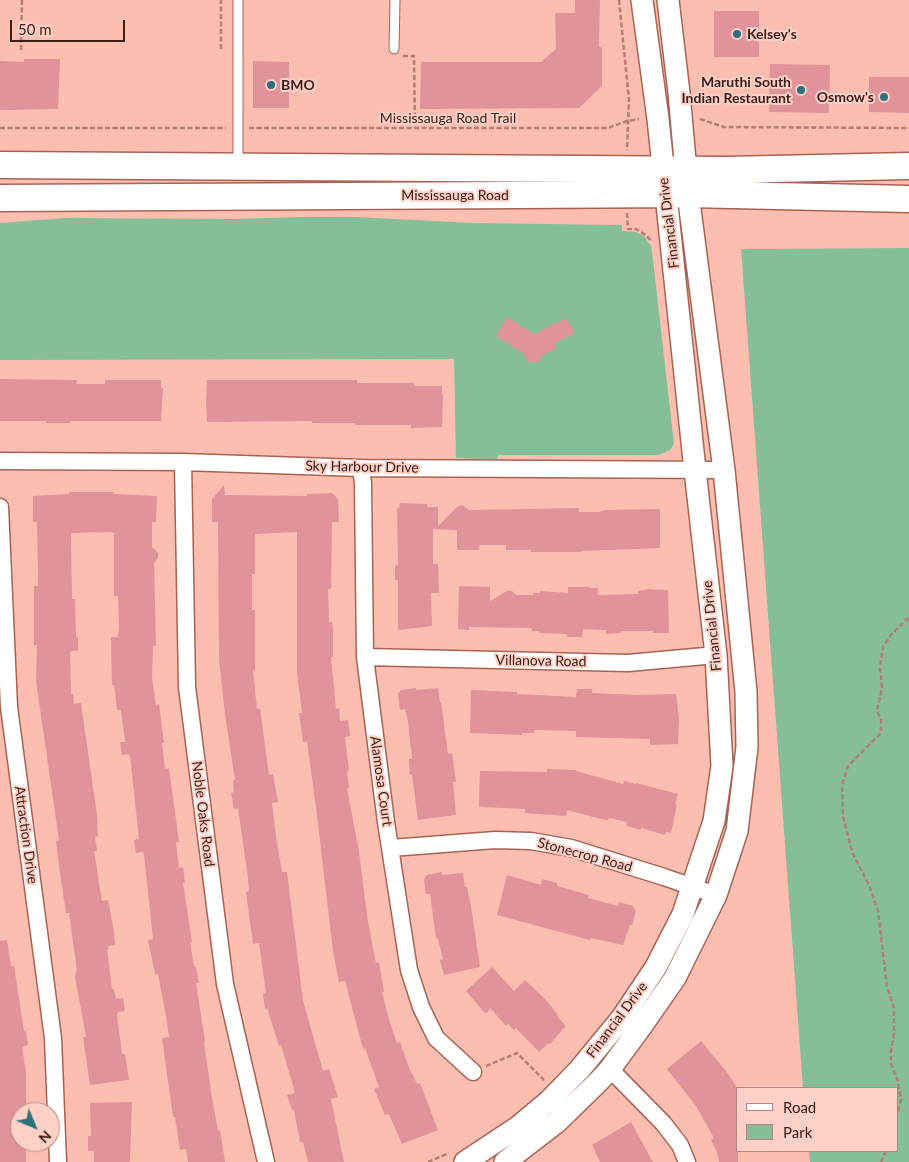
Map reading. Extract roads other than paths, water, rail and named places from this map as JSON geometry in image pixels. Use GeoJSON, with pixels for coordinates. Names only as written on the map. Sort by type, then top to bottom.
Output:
{"type":"FeatureCollection","features":[{"type":"Feature","properties":{"kind":"main road","name":"Mississauga Road"},"geometry":{"type":"LineString","coordinates":[[0,165],[238,167],[675,182],[909,199]]}},
{"type":"Feature","properties":{"kind":"main road","name":"Mississauga Road"},"geometry":{"type":"LineString","coordinates":[[0,198],[675,182],[909,166]]}},
{"type":"Feature","properties":{"kind":"street","name":"Financial Drive"},"geometry":{"type":"LineString","coordinates":[[505,1162],[557,1122],[610,1069],[675,978],[716,895],[737,831],[747,747],[746,692],[724,470],[675,182],[658,119],[642,0]]}},
{"type":"Feature","properties":{"kind":"street","name":"Financial Drive"},"geometry":{"type":"LineString","coordinates":[[459,1157],[518,1127],[548,1102],[580,1069],[622,1018],[656,968],[682,914],[714,821],[722,766],[716,655],[695,470],[675,182],[668,0]]}},
{"type":"Feature","properties":{"kind":"street","name":"Sky Harbour Drive"},"geometry":{"type":"LineString","coordinates":[[0,461],[183,462],[361,468],[724,470]]}},
{"type":"Feature","properties":{"kind":"street","name":"Noble Oaks Road"},"geometry":{"type":"LineString","coordinates":[[183,462],[187,687],[225,984],[266,1162]]}},
{"type":"Feature","properties":{"kind":"street","name":"Alamosa Court"},"geometry":{"type":"LineString","coordinates":[[361,468],[363,483],[365,656],[409,970],[421,1006],[436,1038],[473,1072]]}},
{"type":"Feature","properties":{"kind":"street","name":"Attraction Drive"},"geometry":{"type":"LineString","coordinates":[[0,507],[9,707],[53,1038],[58,1162]]}},
{"type":"Feature","properties":{"kind":"street","name":"Villanova Road"},"geometry":{"type":"LineString","coordinates":[[365,656],[628,663],[716,655]]}},
{"type":"Feature","properties":{"kind":"street","name":"Stonecrop Road"},"geometry":{"type":"LineString","coordinates":[[391,848],[495,840],[531,841],[571,848],[716,895]]}},
{"type":"Feature","properties":{"kind":"street"},"geometry":{"type":"LineString","coordinates":[[610,1069],[664,1123],[680,1145],[687,1162]]}},
{"type":"Feature","properties":{"kind":"lane"},"geometry":{"type":"LineString","coordinates":[[238,0],[238,167]]}},
{"type":"Feature","properties":{"kind":"lane"},"geometry":{"type":"LineString","coordinates":[[395,0],[399,48]]}},
{"type":"Feature","properties":{"kind":"place","name":"Kelsey's"},"geometry":{"type":"Point","coordinates":[737,34]}},
{"type":"Feature","properties":{"kind":"place","name":"BMO"},"geometry":{"type":"Point","coordinates":[271,85]}},
{"type":"Feature","properties":{"kind":"place","name":"Maruthi South Indian Restaurant"},"geometry":{"type":"Point","coordinates":[801,90]}},
{"type":"Feature","properties":{"kind":"place","name":"Osmow's"},"geometry":{"type":"Point","coordinates":[884,97]}}]}
